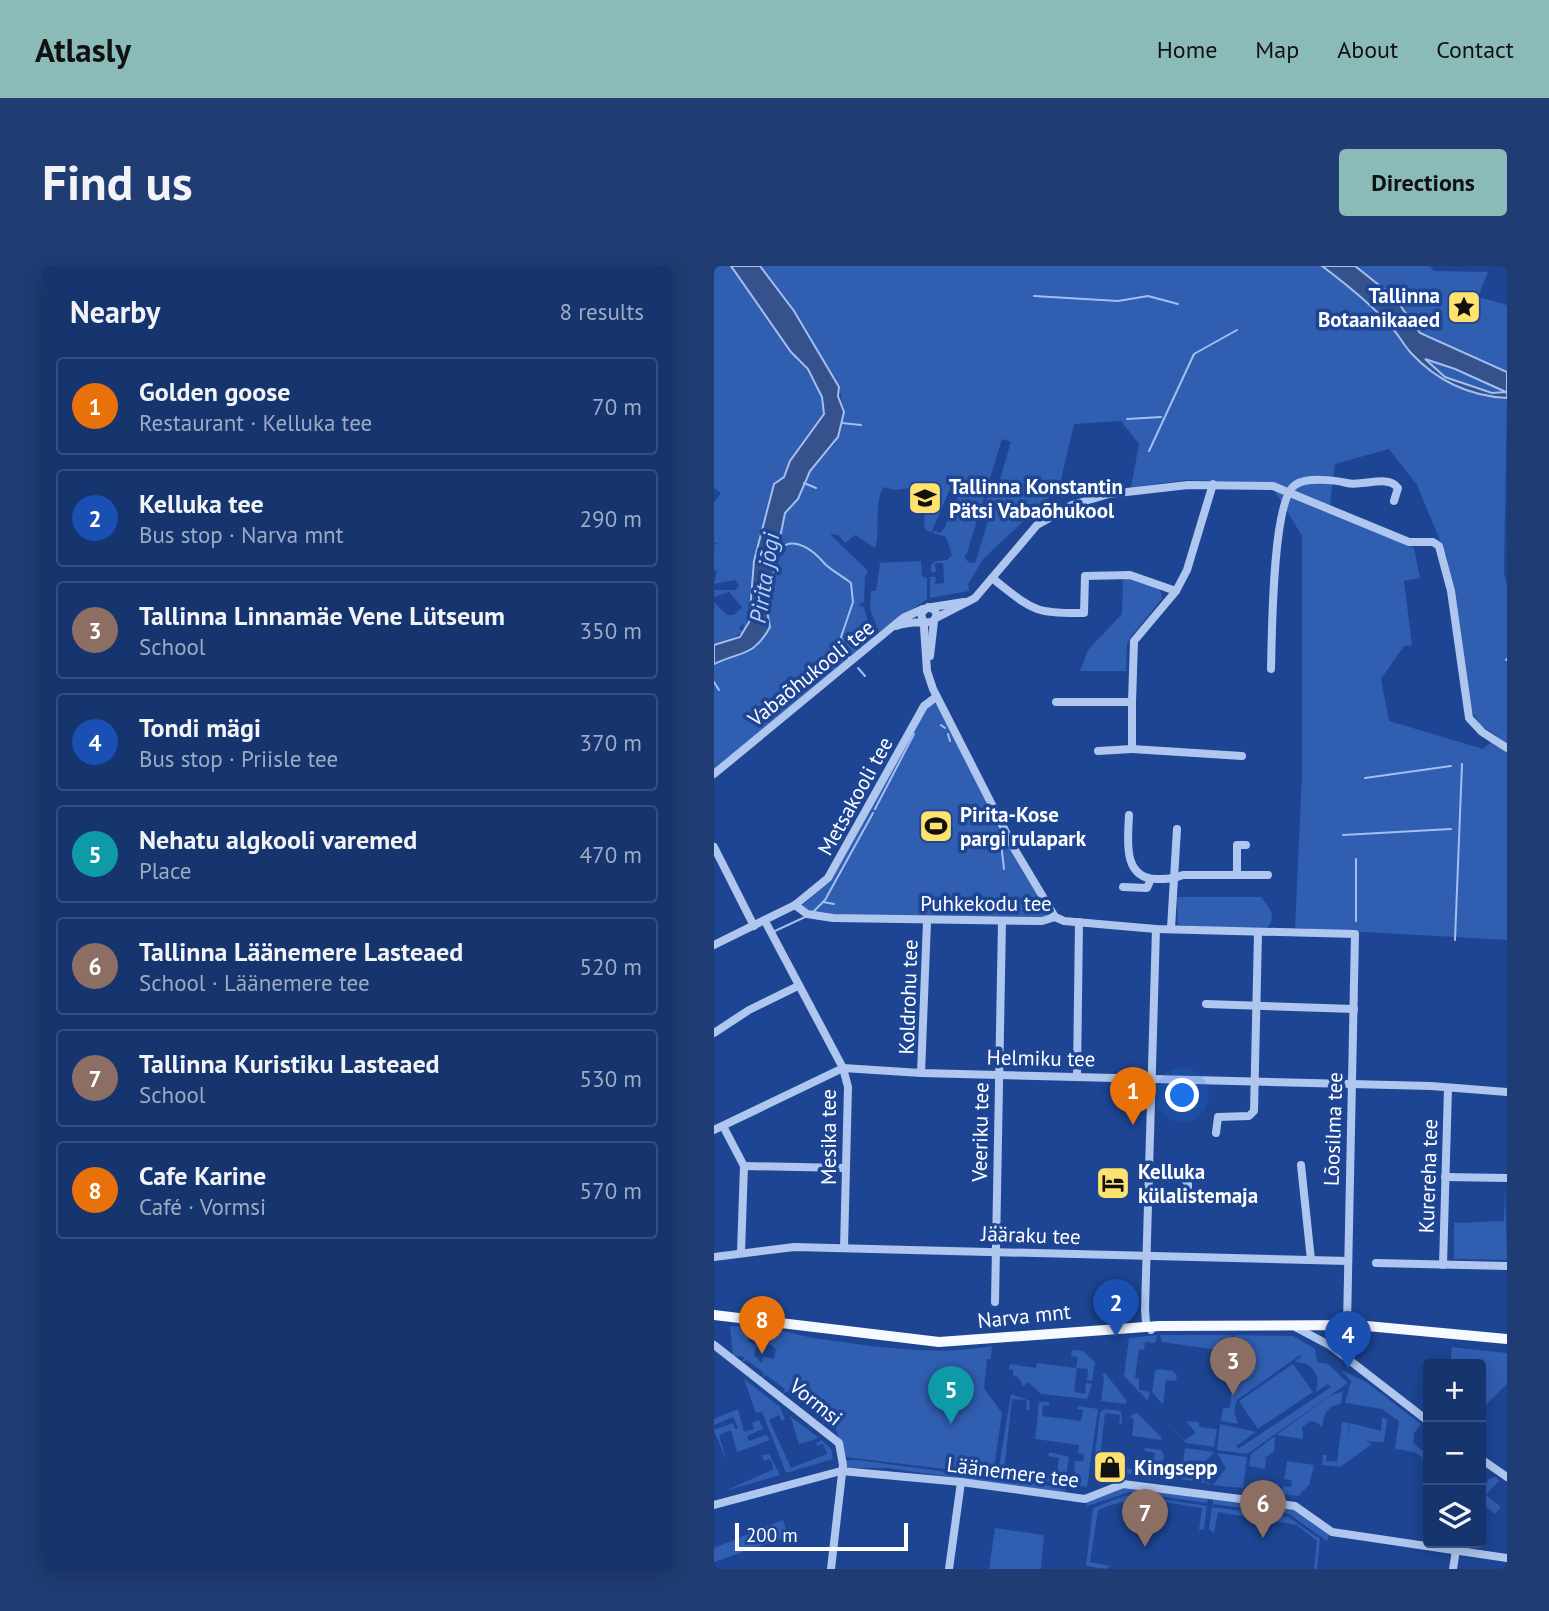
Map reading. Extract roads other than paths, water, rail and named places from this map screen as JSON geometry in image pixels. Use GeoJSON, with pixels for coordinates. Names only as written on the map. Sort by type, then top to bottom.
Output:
{"type":"FeatureCollection","features":[{"type":"Feature","properties":{"kind":"main road","name":"Narva mnt"},"geometry":{"type":"LineString","coordinates":[[714,1315],[917,1340],[966,1341],[1149,1328],[1326,1325],[1507,1339]]}},
{"type":"Feature","properties":{"kind":"street"},"geometry":{"type":"LineString","coordinates":[[1270,669],[1278,526],[1288,492],[1298,483],[1329,479],[1354,484],[1387,481],[1398,488],[1394,501]]}},
{"type":"Feature","properties":{"kind":"street"},"geometry":{"type":"LineString","coordinates":[[1132,749],[1134,641],[1176,591],[1187,570],[1213,484]]}},
{"type":"Feature","properties":{"kind":"street"},"geometry":{"type":"LineString","coordinates":[[935,619],[970,601],[1037,525],[1072,505],[1130,491],[1213,484],[1267,485],[1409,542],[1439,545],[1451,592],[1469,718],[1482,732],[1507,748]]}},
{"type":"Feature","properties":{"kind":"street"},"geometry":{"type":"LineString","coordinates":[[992,578],[1028,606],[1052,614],[1084,613],[1085,576],[1130,575],[1176,591]]}},
{"type":"Feature","properties":{"kind":"street","name":"Vabaõhukooli tee"},"geometry":{"type":"LineString","coordinates":[[714,774],[907,616],[928,608],[970,601]]}},
{"type":"Feature","properties":{"kind":"street"},"geometry":{"type":"LineString","coordinates":[[932,687],[930,652],[935,619],[928,608],[921,613],[926,666],[932,687],[936,697],[1015,850],[1055,916]]}},
{"type":"Feature","properties":{"kind":"street","name":"Vabaõhukooli tee"},"geometry":{"type":"LineString","coordinates":[[896,626],[935,619]]}},
{"type":"Feature","properties":{"kind":"street","name":"Metsakooli tee"},"geometry":{"type":"LineString","coordinates":[[795,905],[831,875],[924,706],[936,697]]}},
{"type":"Feature","properties":{"kind":"street"},"geometry":{"type":"LineString","coordinates":[[1056,702],[1132,702]]}},
{"type":"Feature","properties":{"kind":"street"},"geometry":{"type":"LineString","coordinates":[[1098,751],[1132,749],[1242,756]]}},
{"type":"Feature","properties":{"kind":"street"},"geometry":{"type":"LineString","coordinates":[[1129,816],[1128,849],[1132,866],[1138,873],[1151,879],[1173,879],[1183,875],[1268,875]]}},
{"type":"Feature","properties":{"kind":"street"},"geometry":{"type":"LineString","coordinates":[[1171,928],[1177,829]]}},
{"type":"Feature","properties":{"kind":"street"},"geometry":{"type":"LineString","coordinates":[[1237,875],[1237,845],[1246,845]]}},
{"type":"Feature","properties":{"kind":"street"},"geometry":{"type":"LineString","coordinates":[[714,847],[754,926]]}},
{"type":"Feature","properties":{"kind":"street"},"geometry":{"type":"LineString","coordinates":[[1123,887],[1147,888],[1151,879]]}},
{"type":"Feature","properties":{"kind":"street"},"geometry":{"type":"LineString","coordinates":[[714,945],[795,905]]}},
{"type":"Feature","properties":{"kind":"street","name":"Puhkekodu tee"},"geometry":{"type":"LineString","coordinates":[[795,905],[801,911],[820,917],[927,922],[1045,921],[1055,916],[1061,920],[1156,929],[1355,934]]}},
{"type":"Feature","properties":{"kind":"street","name":"Mesika tee"},"geometry":{"type":"LineString","coordinates":[[765,921],[843,1068],[848,1087],[844,1248]]}},
{"type":"Feature","properties":{"kind":"street","name":"Veeriku tee"},"geometry":{"type":"LineString","coordinates":[[995,1302],[1002,921]]}},
{"type":"Feature","properties":{"kind":"street","name":"Koldrohu tee"},"geometry":{"type":"LineString","coordinates":[[921,1073],[927,922]]}},
{"type":"Feature","properties":{"kind":"street"},"geometry":{"type":"LineString","coordinates":[[1077,1075],[1079,922]]}},
{"type":"Feature","properties":{"kind":"street"},"geometry":{"type":"LineString","coordinates":[[1149,1328],[1146,1255],[1156,929]]}},
{"type":"Feature","properties":{"kind":"street"},"geometry":{"type":"LineString","coordinates":[[1216,1133],[1218,1117],[1252,1115],[1258,933]]}},
{"type":"Feature","properties":{"kind":"street","name":"Lõosilma tee"},"geometry":{"type":"LineString","coordinates":[[1347,1325],[1355,934]]}},
{"type":"Feature","properties":{"kind":"street"},"geometry":{"type":"LineString","coordinates":[[714,1033],[749,1010],[798,986]]}},
{"type":"Feature","properties":{"kind":"street"},"geometry":{"type":"LineString","coordinates":[[1206,1004],[1354,1009]]}},
{"type":"Feature","properties":{"kind":"street","name":"Helmiku tee"},"geometry":{"type":"LineString","coordinates":[[714,1130],[843,1068],[921,1073],[1254,1080],[1507,1091]]}},
{"type":"Feature","properties":{"kind":"street","name":"Kurereha tee"},"geometry":{"type":"LineString","coordinates":[[1443,1265],[1448,1088]]}},
{"type":"Feature","properties":{"kind":"street"},"geometry":{"type":"LineString","coordinates":[[723,1126],[744,1166],[741,1252]]}},
{"type":"Feature","properties":{"kind":"street"},"geometry":{"type":"LineString","coordinates":[[1301,1165],[1311,1260]]}},
{"type":"Feature","properties":{"kind":"street"},"geometry":{"type":"LineString","coordinates":[[744,1166],[846,1168]]}},
{"type":"Feature","properties":{"kind":"street"},"geometry":{"type":"LineString","coordinates":[[1148,1176],[1184,1178],[1188,1184],[1188,1202]]}},
{"type":"Feature","properties":{"kind":"street"},"geometry":{"type":"LineString","coordinates":[[1445,1177],[1507,1178]]}},
{"type":"Feature","properties":{"kind":"street","name":"Jääraku tee"},"geometry":{"type":"LineString","coordinates":[[714,1257],[794,1247],[1348,1261]]}},
{"type":"Feature","properties":{"kind":"street"},"geometry":{"type":"LineString","coordinates":[[1376,1263],[1507,1266]]}},
{"type":"Feature","properties":{"kind":"street"},"geometry":{"type":"LineString","coordinates":[[1322,1341],[1326,1325]]}},
{"type":"Feature","properties":{"kind":"street"},"geometry":{"type":"LineString","coordinates":[[1326,1325],[1331,1346]]}},
{"type":"Feature","properties":{"kind":"street"},"geometry":{"type":"LineString","coordinates":[[1294,1326],[1331,1346],[1423,1418]]}},
{"type":"Feature","properties":{"kind":"street","name":"Vormsi"},"geometry":{"type":"LineString","coordinates":[[714,1345],[833,1437],[842,1450],[831,1569]]}},
{"type":"Feature","properties":{"kind":"street"},"geometry":{"type":"LineString","coordinates":[[1486,1462],[1507,1477]]}},
{"type":"Feature","properties":{"kind":"street","name":"Läänemere tee"},"geometry":{"type":"LineString","coordinates":[[714,1505],[841,1471],[961,1482],[1085,1499],[1122,1484],[1295,1506],[1332,1532],[1507,1558]]}},
{"type":"Feature","properties":{"kind":"street"},"geometry":{"type":"LineString","coordinates":[[949,1569],[961,1482]]}},
{"type":"Feature","properties":{"kind":"street"},"geometry":{"type":"LineString","coordinates":[[1454,1569],[1456,1550]]}},
{"type":"Feature","properties":{"kind":"water","name":"Pirita jõgi"},"geometry":{"type":"Polygon","coordinates":[[[731,266],[760,266],[794,311],[839,387],[838,396],[844,412],[838,437],[810,471],[798,499],[785,513],[781,533],[770,550],[775,564],[772,584],[765,600],[770,627],[752,649],[714,664],[714,645],[740,637],[749,622],[754,561],[774,484],[784,477],[790,461],[824,414],[822,397],[808,369],[791,352],[731,266]]]}},
{"type":"Feature","properties":{"kind":"water"},"geometry":{"type":"Polygon","coordinates":[[[1322,266],[1355,266],[1394,297],[1420,333],[1507,372],[1507,398],[1467,390],[1432,372],[1411,353],[1381,316],[1322,266]],[[1425,359],[1445,377],[1492,393],[1506,392],[1425,359]]]}},
{"type":"Feature","properties":{"kind":"waterway"},"geometry":{"type":"LineString","coordinates":[[1034,296],[1118,301],[1148,296],[1178,304]]}},
{"type":"Feature","properties":{"kind":"waterway"},"geometry":{"type":"LineString","coordinates":[[1149,451],[1194,354],[1237,330]]}},
{"type":"Feature","properties":{"kind":"waterway"},"geometry":{"type":"LineString","coordinates":[[1127,419],[1161,417]]}},
{"type":"Feature","properties":{"kind":"waterway"},"geometry":{"type":"LineString","coordinates":[[842,423],[861,425]]}},
{"type":"Feature","properties":{"kind":"waterway"},"geometry":{"type":"LineString","coordinates":[[804,483],[816,488]]}},
{"type":"Feature","properties":{"kind":"waterway","name":"Pirita jõgi"},"geometry":{"type":"LineString","coordinates":[[773,545],[779,549],[791,544],[804,546],[851,583],[853,602],[841,637],[849,658]]}},
{"type":"Feature","properties":{"kind":"waterway"},"geometry":{"type":"LineString","coordinates":[[858,668],[865,676]]}},
{"type":"Feature","properties":{"kind":"waterway"},"geometry":{"type":"LineString","coordinates":[[714,682],[719,690]]}},
{"type":"Feature","properties":{"kind":"waterway"},"geometry":{"type":"LineString","coordinates":[[941,725],[945,728]]}},
{"type":"Feature","properties":{"kind":"waterway"},"geometry":{"type":"LineString","coordinates":[[875,809],[914,734]]}},
{"type":"Feature","properties":{"kind":"waterway"},"geometry":{"type":"LineString","coordinates":[[948,734],[950,741]]}},
{"type":"Feature","properties":{"kind":"waterway"},"geometry":{"type":"LineString","coordinates":[[1455,940],[1462,764]]}},
{"type":"Feature","properties":{"kind":"waterway"},"geometry":{"type":"LineString","coordinates":[[1365,778],[1451,766]]}},
{"type":"Feature","properties":{"kind":"waterway"},"geometry":{"type":"LineString","coordinates":[[814,911],[825,900],[873,813]]}},
{"type":"Feature","properties":{"kind":"waterway"},"geometry":{"type":"LineString","coordinates":[[1343,835],[1451,829]]}},
{"type":"Feature","properties":{"kind":"waterway"},"geometry":{"type":"LineString","coordinates":[[1001,843],[1004,869]]}},
{"type":"Feature","properties":{"kind":"waterway"},"geometry":{"type":"LineString","coordinates":[[1356,859],[1356,921]]}},
{"type":"Feature","properties":{"kind":"waterway"},"geometry":{"type":"LineString","coordinates":[[823,902],[834,904]]}},
{"type":"Feature","properties":{"kind":"waterway"},"geometry":{"type":"LineString","coordinates":[[775,931],[805,917]]}},
{"type":"Feature","properties":{"kind":"place","name":"Tallinna Botaanikaaed"},"geometry":{"type":"Point","coordinates":[1464,307]}},
{"type":"Feature","properties":{"kind":"place","name":"Tallinna Konstantin Pätsi Vabaõhukool"},"geometry":{"type":"Point","coordinates":[925,498]}},
{"type":"Feature","properties":{"kind":"place","name":"Pirita-Kose pargi rulapark"},"geometry":{"type":"Point","coordinates":[936,826]}},
{"type":"Feature","properties":{"kind":"place","name":"Golden goose"},"geometry":{"type":"Point","coordinates":[1133,1125]}},
{"type":"Feature","properties":{"kind":"place","name":"Kelluka külalistemaja"},"geometry":{"type":"Point","coordinates":[1113,1183]}},
{"type":"Feature","properties":{"kind":"place","name":"Kelluka tee"},"geometry":{"type":"Point","coordinates":[1116,1337]}},
{"type":"Feature","properties":{"kind":"place","name":"Cafe Karine"},"geometry":{"type":"Point","coordinates":[762,1354]}},
{"type":"Feature","properties":{"kind":"place","name":"Tondi mägi"},"geometry":{"type":"Point","coordinates":[1348,1369]}},
{"type":"Feature","properties":{"kind":"place","name":"Tallinna Linnamäe Vene Lütseum"},"geometry":{"type":"Point","coordinates":[1233,1395]}},
{"type":"Feature","properties":{"kind":"place","name":"Nehatu algkooli varemed"},"geometry":{"type":"Point","coordinates":[951,1424]}},
{"type":"Feature","properties":{"kind":"place","name":"Kingsepp"},"geometry":{"type":"Point","coordinates":[1110,1467]}},
{"type":"Feature","properties":{"kind":"place","name":"Tallinna Läänemere Lasteaed"},"geometry":{"type":"Point","coordinates":[1263,1538]}},
{"type":"Feature","properties":{"kind":"place","name":"Tallinna Kuristiku Lasteaed"},"geometry":{"type":"Point","coordinates":[1145,1547]}}]}
